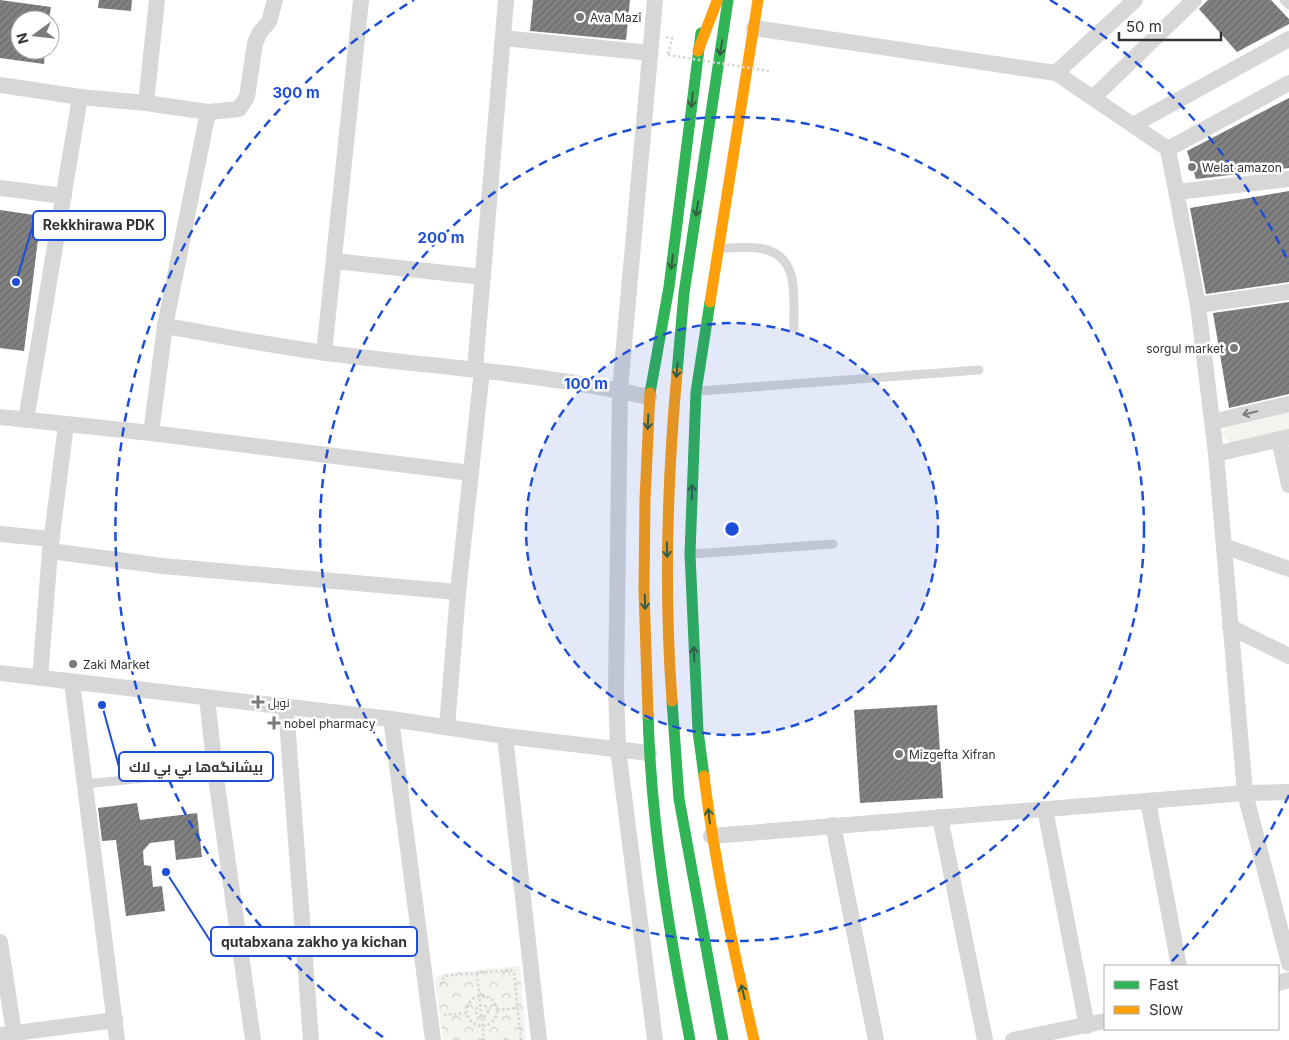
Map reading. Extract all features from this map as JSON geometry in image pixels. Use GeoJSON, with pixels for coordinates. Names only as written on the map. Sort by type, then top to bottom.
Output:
{"type":"FeatureCollection","features":[{"type":"Feature","properties":{"kind":"main road"},"geometry":{"type":"LineString","coordinates":[[690,1040],[676,968],[655,828],[649,753],[644,572],[645,499],[649,397],[669,287],[706,0]]}},
{"type":"Feature","properties":{"kind":"main road"},"geometry":{"type":"LineString","coordinates":[[698,51],[718,0]]}},
{"type":"Feature","properties":{"kind":"main road"},"geometry":{"type":"LineString","coordinates":[[723,1040],[679,799],[669,656],[667,536],[671,434],[684,293],[728,0]]}},
{"type":"Feature","properties":{"kind":"main road"},"geometry":{"type":"LineString","coordinates":[[755,1038],[735,957],[711,836],[698,731],[690,554],[696,392],[758,0]]}},
{"type":"Feature","properties":{"kind":"street"},"geometry":{"type":"LineString","coordinates":[[146,103],[158,0]]}},
{"type":"Feature","properties":{"kind":"street"},"geometry":{"type":"LineString","coordinates":[[0,84],[80,97],[146,103],[208,112],[239,109],[247,97],[255,43],[260,32],[269,22],[275,0]]}},
{"type":"Feature","properties":{"kind":"street"},"geometry":{"type":"LineString","coordinates":[[324,353],[361,0]]}},
{"type":"Feature","properties":{"kind":"street"},"geometry":{"type":"LineString","coordinates":[[447,727],[458,592],[471,474],[483,278],[506,0]]}},
{"type":"Feature","properties":{"kind":"street"},"geometry":{"type":"LineString","coordinates":[[655,0],[620,390],[616,689],[618,749],[655,1040]]}},
{"type":"Feature","properties":{"kind":"street"},"geometry":{"type":"LineString","coordinates":[[1056,73],[1135,0]]}},
{"type":"Feature","properties":{"kind":"street"},"geometry":{"type":"LineString","coordinates":[[1093,98],[1194,0]]}},
{"type":"Feature","properties":{"kind":"street"},"geometry":{"type":"LineString","coordinates":[[754,28],[1056,73],[1168,149],[1198,304],[1216,454],[1245,794],[1284,924],[1289,963]]}},
{"type":"Feature","properties":{"kind":"street"},"geometry":{"type":"LineString","coordinates":[[503,38],[650,53]]}},
{"type":"Feature","properties":{"kind":"street"},"geometry":{"type":"LineString","coordinates":[[1133,125],[1289,39]]}},
{"type":"Feature","properties":{"kind":"street"},"geometry":{"type":"LineString","coordinates":[[1168,149],[1289,83]]}},
{"type":"Feature","properties":{"kind":"street"},"geometry":{"type":"LineString","coordinates":[[26,420],[80,97]]}},
{"type":"Feature","properties":{"kind":"street"},"geometry":{"type":"LineString","coordinates":[[151,433],[165,326],[208,112]]}},
{"type":"Feature","properties":{"kind":"street"},"geometry":{"type":"LineString","coordinates":[[1176,192],[1289,178]]}},
{"type":"Feature","properties":{"kind":"street"},"geometry":{"type":"LineString","coordinates":[[0,188],[64,196]]}},
{"type":"Feature","properties":{"kind":"street"},"geometry":{"type":"LineString","coordinates":[[334,261],[483,278]]}},
{"type":"Feature","properties":{"kind":"street"},"geometry":{"type":"LineString","coordinates":[[1198,304],[1289,292]]}},
{"type":"Feature","properties":{"kind":"street"},"geometry":{"type":"LineString","coordinates":[[165,326],[324,353],[478,370],[620,390],[649,397]]}},
{"type":"Feature","properties":{"kind":"street"},"geometry":{"type":"LineString","coordinates":[[1212,422],[1289,404]]}},
{"type":"Feature","properties":{"kind":"street"},"geometry":{"type":"LineString","coordinates":[[0,417],[151,433],[471,474]]}},
{"type":"Feature","properties":{"kind":"street"},"geometry":{"type":"LineString","coordinates":[[40,678],[51,545],[66,425]]}},
{"type":"Feature","properties":{"kind":"street"},"geometry":{"type":"LineString","coordinates":[[1216,454],[1284,438],[1289,485]]}},
{"type":"Feature","properties":{"kind":"street"},"geometry":{"type":"LineString","coordinates":[[0,534],[163,566],[458,592]]}},
{"type":"Feature","properties":{"kind":"street"},"geometry":{"type":"LineString","coordinates":[[1224,546],[1289,569]]}},
{"type":"Feature","properties":{"kind":"street"},"geometry":{"type":"LineString","coordinates":[[1230,627],[1289,656]]}},
{"type":"Feature","properties":{"kind":"street"},"geometry":{"type":"LineString","coordinates":[[0,674],[391,718],[505,736],[649,753]]}},
{"type":"Feature","properties":{"kind":"street"},"geometry":{"type":"LineString","coordinates":[[60,680],[72,682],[118,1040]]}},
{"type":"Feature","properties":{"kind":"street"},"geometry":{"type":"LineString","coordinates":[[207,697],[215,771],[253,1040]]}},
{"type":"Feature","properties":{"kind":"street"},"geometry":{"type":"LineString","coordinates":[[286,707],[311,1040]]}},
{"type":"Feature","properties":{"kind":"street"},"geometry":{"type":"LineString","coordinates":[[391,718],[440,1016],[433,1040]]}},
{"type":"Feature","properties":{"kind":"street"},"geometry":{"type":"LineString","coordinates":[[505,736],[540,1040]]}},
{"type":"Feature","properties":{"kind":"street"},"geometry":{"type":"LineString","coordinates":[[711,836],[832,825],[1289,792]]}},
{"type":"Feature","properties":{"kind":"street"},"geometry":{"type":"LineString","coordinates":[[1148,801],[1179,965]]}},
{"type":"Feature","properties":{"kind":"street"},"geometry":{"type":"LineString","coordinates":[[1045,809],[1087,1026]]}},
{"type":"Feature","properties":{"kind":"street"},"geometry":{"type":"LineString","coordinates":[[940,817],[984,1040]]}},
{"type":"Feature","properties":{"kind":"street"},"geometry":{"type":"LineString","coordinates":[[832,825],[876,1040]]}},
{"type":"Feature","properties":{"kind":"street"},"geometry":{"type":"LineString","coordinates":[[238,937],[303,936]]}},
{"type":"Feature","properties":{"kind":"street"},"geometry":{"type":"LineString","coordinates":[[0,942],[7,1034],[115,1020]]}},
{"type":"Feature","properties":{"kind":"street"},"geometry":{"type":"LineString","coordinates":[[1013,1040],[1104,1021]]}},
{"type":"Feature","properties":{"kind":"lane"},"geometry":{"type":"LineString","coordinates":[[1284,0],[1289,5]]}},
{"type":"Feature","properties":{"kind":"lane"},"geometry":{"type":"LineString","coordinates":[[718,248],[763,249],[775,254],[788,266],[793,276],[794,328]]}},
{"type":"Feature","properties":{"kind":"lane"},"geometry":{"type":"LineString","coordinates":[[696,392],[979,370]]}},
{"type":"Feature","properties":{"kind":"lane"},"geometry":{"type":"LineString","coordinates":[[690,554],[834,544]]}},
{"type":"Feature","properties":{"kind":"lane"},"geometry":{"type":"LineString","coordinates":[[85,784],[215,771]]}},
{"type":"Feature","properties":{"kind":"path"},"geometry":{"type":"LineString","coordinates":[[672,38],[668,55],[769,70]]}},
{"type":"Feature","properties":{"kind":"path"},"geometry":{"type":"LineString","coordinates":[[442,991],[441,983],[444,976],[511,970],[514,973],[521,1040]]}},
{"type":"Feature","properties":{"kind":"path"},"geometry":{"type":"LineString","coordinates":[[477,974],[484,1040]]}},
{"type":"Feature","properties":{"kind":"path"},"geometry":{"type":"LineString","coordinates":[[480,996],[485,996],[493,1001],[497,1010],[494,1020],[483,1026],[471,1022],[467,1013],[469,1003],[480,996]]}},
{"type":"Feature","properties":{"kind":"path"},"geometry":{"type":"LineString","coordinates":[[481,1005],[488,1010],[487,1014],[482,1017]]}},
{"type":"Feature","properties":{"kind":"path"},"geometry":{"type":"LineString","coordinates":[[481,1005],[476,1010],[477,1014],[482,1017]]}},
{"type":"Feature","properties":{"kind":"path"},"geometry":{"type":"LineString","coordinates":[[497,1010],[518,1008]]}},
{"type":"Feature","properties":{"kind":"path"},"geometry":{"type":"LineString","coordinates":[[440,1016],[467,1013]]}},
{"type":"Feature","properties":{"kind":"green space"},"geometry":{"type":"Polygon","coordinates":[[[1289,410],[1289,431],[1231,444],[1222,435],[1227,425],[1289,410]]]}},
{"type":"Feature","properties":{"kind":"green space"},"geometry":{"type":"Polygon","coordinates":[[[520,967],[526,1040],[443,1040],[435,979],[440,974],[520,967]]]}},
{"type":"Feature","properties":{"kind":"building"},"geometry":{"type":"Polygon","coordinates":[[[0,0],[51,7],[51,10],[10,10],[10,59],[0,58],[0,0]]]}},
{"type":"Feature","properties":{"kind":"building"},"geometry":{"type":"Polygon","coordinates":[[[99,0],[132,0],[131,11],[98,8],[99,0]]]}},
{"type":"Feature","properties":{"kind":"building","name":"Ava Mazî"},"geometry":{"type":"Polygon","coordinates":[[[533,0],[630,0],[626,40],[530,31],[533,0]]]}},
{"type":"Feature","properties":{"kind":"building"},"geometry":{"type":"Polygon","coordinates":[[[1208,0],[1271,0],[1289,19],[1289,24],[1237,52],[1199,9],[1208,0]]]}},
{"type":"Feature","properties":{"kind":"building"},"geometry":{"type":"Polygon","coordinates":[[[15,60],[44,60],[44,64],[15,60]]]}},
{"type":"Feature","properties":{"kind":"building"},"geometry":{"type":"Polygon","coordinates":[[[1289,98],[1289,168],[1196,179],[1187,151],[1289,98]]]}},
{"type":"Feature","properties":{"kind":"building"},"geometry":{"type":"Polygon","coordinates":[[[1289,191],[1289,282],[1206,294],[1190,208],[1289,191]]]}},
{"type":"Feature","properties":{"kind":"building"},"geometry":{"type":"Polygon","coordinates":[[[0,210],[41,216],[24,351],[0,348],[0,210]]]}},
{"type":"Feature","properties":{"kind":"building"},"geometry":{"type":"Polygon","coordinates":[[[1289,302],[1289,394],[1229,408],[1213,313],[1289,302]]]}},
{"type":"Feature","properties":{"kind":"building","name":"Mizgefta Xifran"},"geometry":{"type":"Polygon","coordinates":[[[937,705],[943,798],[860,803],[854,710],[937,705]]]}},
{"type":"Feature","properties":{"kind":"building"},"geometry":{"type":"Polygon","coordinates":[[[137,803],[140,820],[197,813],[202,857],[176,860],[174,840],[150,843],[143,851],[144,865],[151,866],[153,887],[162,886],[165,911],[126,916],[116,840],[102,841],[98,808],[137,803]]]}},
{"type":"Feature","properties":{"kind":"traffic: fast"},"geometry":{"type":"LineString","coordinates":[[677,373],[684,293],[728,0]]}},
{"type":"Feature","properties":{"kind":"traffic: fast"},"geometry":{"type":"LineString","coordinates":[[650,393],[669,287],[701,33]]}},
{"type":"Feature","properties":{"kind":"traffic: fast"},"geometry":{"type":"LineString","coordinates":[[704,776],[698,731],[690,554],[696,392],[710,302]]}},
{"type":"Feature","properties":{"kind":"traffic: fast"},"geometry":{"type":"LineString","coordinates":[[672,701],[679,799],[723,1040]]}},
{"type":"Feature","properties":{"kind":"traffic: fast"},"geometry":{"type":"LineString","coordinates":[[648,714],[653,796],[662,878],[690,1040]]}},
{"type":"Feature","properties":{"kind":"traffic: slow"},"geometry":{"type":"LineString","coordinates":[[710,302],[758,0]]}},
{"type":"Feature","properties":{"kind":"traffic: slow"},"geometry":{"type":"LineString","coordinates":[[698,51],[717,1]]}},
{"type":"Feature","properties":{"kind":"traffic: slow"},"geometry":{"type":"LineString","coordinates":[[672,701],[667,578],[669,496],[677,373]]}},
{"type":"Feature","properties":{"kind":"traffic: slow"},"geometry":{"type":"LineString","coordinates":[[648,714],[644,590],[645,499],[650,393]]}},
{"type":"Feature","properties":{"kind":"traffic: slow"},"geometry":{"type":"LineString","coordinates":[[704,776],[726,909],[754,1040]]}},
{"type":"Feature","properties":{"kind":"place","name":"Ava Mazî"},"geometry":{"type":"Point","coordinates":[580,17]}},
{"type":"Feature","properties":{"kind":"place","name":"Welat amazon"},"geometry":{"type":"Point","coordinates":[1192,167]}},
{"type":"Feature","properties":{"kind":"place","name":"Rekkhirawa PDK"},"geometry":{"type":"Point","coordinates":[16,282]}},
{"type":"Feature","properties":{"kind":"place","name":"sorgul market"},"geometry":{"type":"Point","coordinates":[1234,348]}},
{"type":"Feature","properties":{"kind":"place","name":"Zaki Market"},"geometry":{"type":"Point","coordinates":[73,664]}},
{"type":"Feature","properties":{"kind":"place","name":"نوبل"},"geometry":{"type":"Point","coordinates":[258,702]}},
{"type":"Feature","properties":{"kind":"place","name":"بيشانگه‌ها بي بي لاك"},"geometry":{"type":"Point","coordinates":[102,705]}},
{"type":"Feature","properties":{"kind":"place","name":"nobel pharmacy"},"geometry":{"type":"Point","coordinates":[274,723]}},
{"type":"Feature","properties":{"kind":"place","name":"Mizgefta Xifran"},"geometry":{"type":"Point","coordinates":[899,754]}},
{"type":"Feature","properties":{"kind":"place","name":"qutabxana zakho ya kichan"},"geometry":{"type":"Point","coordinates":[166,872]}}]}
